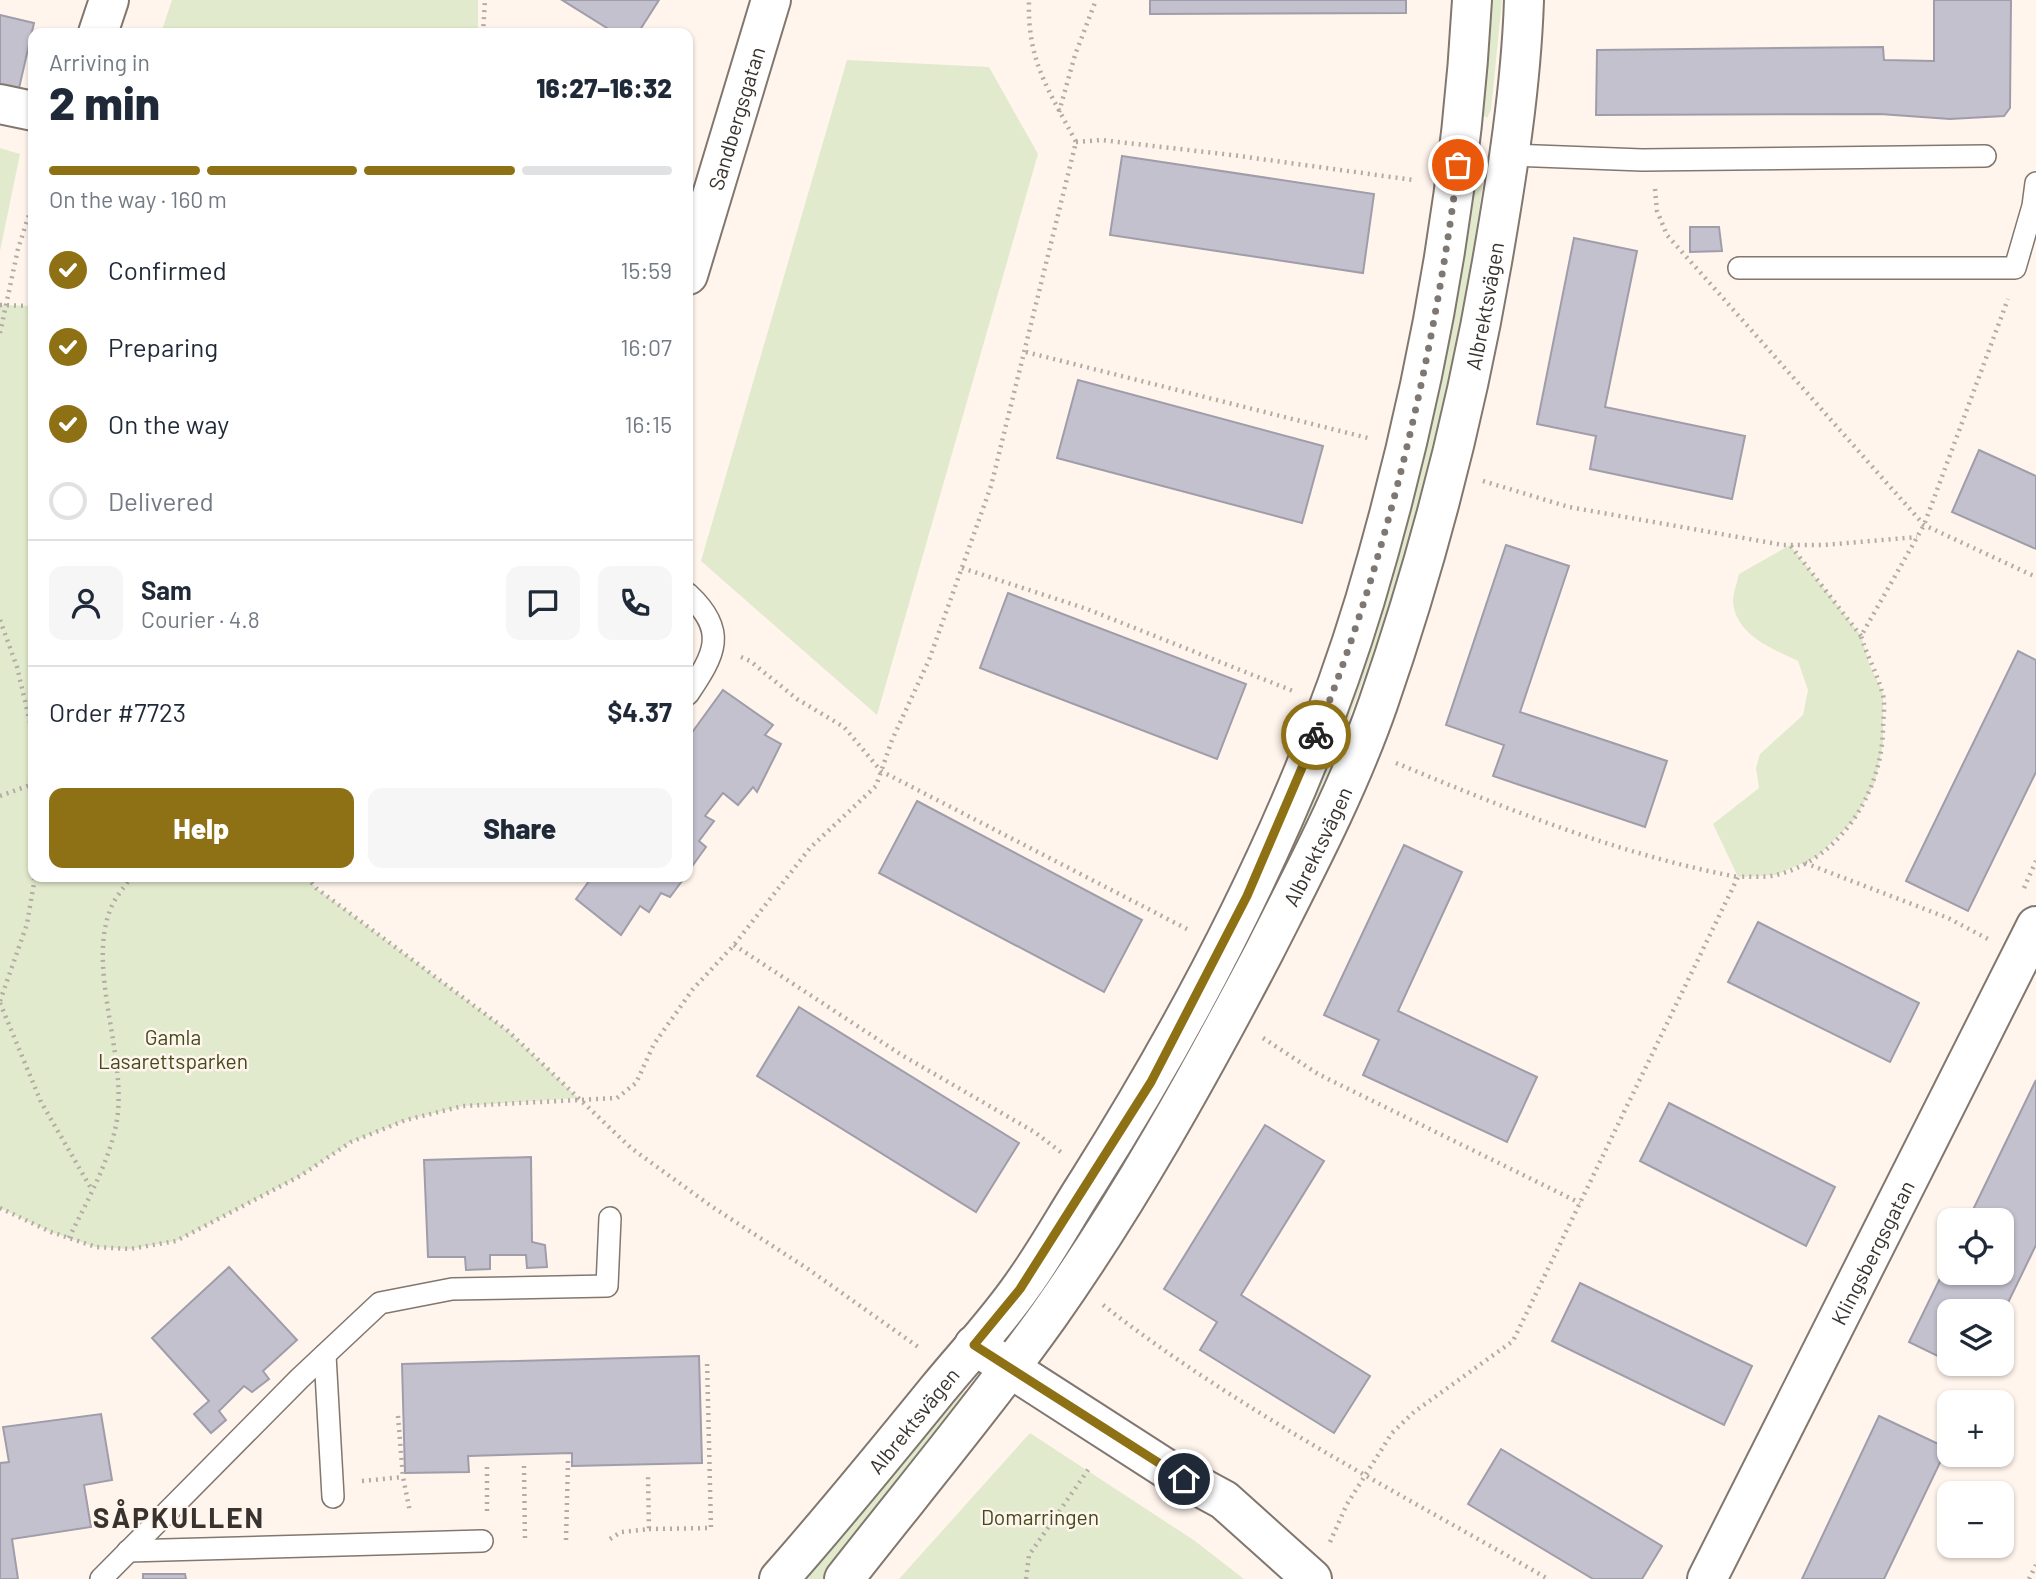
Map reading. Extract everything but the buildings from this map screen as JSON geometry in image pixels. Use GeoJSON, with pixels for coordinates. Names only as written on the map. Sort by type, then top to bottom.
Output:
{"type":"FeatureCollection","features":[{"type":"Feature","properties":{"kind":"main road"},"geometry":{"type":"LineString","coordinates":[[100,28],[109,0]]}},
{"type":"Feature","properties":{"kind":"main road","name":"Sandbergsgatan"},"geometry":{"type":"LineString","coordinates":[[693,258],[771,0]]}},
{"type":"Feature","properties":{"kind":"main road","name":"Albrektsvägen"},"geometry":{"type":"LineString","coordinates":[[779,1579],[1020,1289],[1151,1082],[1247,896],[1287,807],[1332,695],[1364,601],[1429,339],[1451,220],[1468,84],[1472,0]]}},
{"type":"Feature","properties":{"kind":"main road","name":"Albrektsvägen"},"geometry":{"type":"LineString","coordinates":[[844,1579],[1009,1369],[1051,1311],[1169,1126],[1213,1050],[1298,885],[1376,709],[1415,592],[1449,473],[1476,354],[1510,155],[1524,0]]}},
{"type":"Feature","properties":{"kind":"main road"},"geometry":{"type":"LineString","coordinates":[[0,104],[28,110]]}},
{"type":"Feature","properties":{"kind":"main road","name":"Klingsbergsgatan"},"geometry":{"type":"LineString","coordinates":[[1707,1579],[2036,926]]}},
{"type":"Feature","properties":{"kind":"main road"},"geometry":{"type":"LineString","coordinates":[[974,1345],[1112,1434],[1224,1500],[1319,1566]]}},
{"type":"Feature","properties":{"kind":"lane"},"geometry":{"type":"LineString","coordinates":[[1510,155],[1653,160],[1985,156]]}},
{"type":"Feature","properties":{"kind":"lane"},"geometry":{"type":"LineString","coordinates":[[1739,268],[2015,268],[2033,206],[2036,183]]}},
{"type":"Feature","properties":{"kind":"lane"},"geometry":{"type":"LineString","coordinates":[[693,599],[706,611],[715,634],[711,660],[693,687]]}},
{"type":"Feature","properties":{"kind":"lane"},"geometry":{"type":"LineString","coordinates":[[101,1579],[380,1303],[415,1294],[452,1289],[607,1286],[610,1218]]}},
{"type":"Feature","properties":{"kind":"lane"},"geometry":{"type":"LineString","coordinates":[[325,1355],[333,1491]]}},
{"type":"Feature","properties":{"kind":"lane"},"geometry":{"type":"LineString","coordinates":[[128,1550],[482,1541]]}},
{"type":"Feature","properties":{"kind":"path"},"geometry":{"type":"LineString","coordinates":[[484,28],[485,0]]}},
{"type":"Feature","properties":{"kind":"path"},"geometry":{"type":"LineString","coordinates":[[0,1209],[96,1247],[130,1249],[176,1241],[300,1176],[351,1142],[406,1120],[463,1106],[617,1098],[636,1083],[654,1044],[693,989],[734,945],[810,848],[876,786],[929,660],[991,486],[1076,142],[1048,94],[1030,43],[1029,0]]}},
{"type":"Feature","properties":{"kind":"path"},"geometry":{"type":"LineString","coordinates":[[1059,112],[1075,55],[1096,0]]}},
{"type":"Feature","properties":{"kind":"path"},"geometry":{"type":"LineString","coordinates":[[1076,142],[1101,140],[1413,180]]}},
{"type":"Feature","properties":{"kind":"path"},"geometry":{"type":"LineString","coordinates":[[1653,160],[1657,211],[1667,235],[1924,525],[2036,577]]}},
{"type":"Feature","properties":{"kind":"path"},"geometry":{"type":"LineString","coordinates":[[1413,191],[1416,170]]}},
{"type":"Feature","properties":{"kind":"path"},"geometry":{"type":"LineString","coordinates":[[0,333],[3,305],[28,219]]}},
{"type":"Feature","properties":{"kind":"path"},"geometry":{"type":"LineString","coordinates":[[1861,636],[1924,525],[2006,310],[2015,268]]}},
{"type":"Feature","properties":{"kind":"path"},"geometry":{"type":"LineString","coordinates":[[3,305],[28,306]]}},
{"type":"Feature","properties":{"kind":"path"},"geometry":{"type":"LineString","coordinates":[[1026,352],[1372,439],[1376,428]]}},
{"type":"Feature","properties":{"kind":"path"},"geometry":{"type":"LineString","coordinates":[[1479,480],[1569,507],[1790,545],[1917,537]]}},
{"type":"Feature","properties":{"kind":"path"},"geometry":{"type":"LineString","coordinates":[[1386,759],[1514,811],[1678,866],[1738,877],[1776,875],[1817,857],[1855,819],[1875,782],[1882,744],[1883,693],[1870,666],[1861,636],[1790,545]]}},
{"type":"Feature","properties":{"kind":"path"},"geometry":{"type":"LineString","coordinates":[[962,568],[1087,609],[1297,693],[1300,683]]}},
{"type":"Feature","properties":{"kind":"path"},"geometry":{"type":"LineString","coordinates":[[0,620],[17,667],[28,714]]}},
{"type":"Feature","properties":{"kind":"path"},"geometry":{"type":"LineString","coordinates":[[713,646],[750,661],[797,699],[844,727],[881,771],[1188,930]]}},
{"type":"Feature","properties":{"kind":"path"},"geometry":{"type":"LineString","coordinates":[[0,796],[28,786]]}},
{"type":"Feature","properties":{"kind":"path"},"geometry":{"type":"LineString","coordinates":[[1804,862],[1948,918],[1998,943]]}},
{"type":"Feature","properties":{"kind":"path"},"geometry":{"type":"LineString","coordinates":[[1319,1566],[1347,1504],[1391,1433],[1414,1412],[1513,1341],[1738,877]]}},
{"type":"Feature","properties":{"kind":"path"},"geometry":{"type":"LineString","coordinates":[[34,882],[27,924],[0,1002],[41,1102],[92,1191]]}},
{"type":"Feature","properties":{"kind":"path"},"geometry":{"type":"LineString","coordinates":[[69,1238],[92,1191],[117,1121],[119,1068],[107,1010],[104,940],[111,908],[128,882]]}},
{"type":"Feature","properties":{"kind":"path"},"geometry":{"type":"LineString","coordinates":[[311,882],[508,1031],[631,1147],[691,1192],[923,1350],[931,1340]]}},
{"type":"Feature","properties":{"kind":"path"},"geometry":{"type":"LineString","coordinates":[[1182,942],[1193,919]]}},
{"type":"Feature","properties":{"kind":"path"},"geometry":{"type":"LineString","coordinates":[[734,945],[900,1054],[1035,1133],[1062,1153]]}},
{"type":"Feature","properties":{"kind":"path"},"geometry":{"type":"LineString","coordinates":[[1256,1034],[1318,1074],[1580,1203]]}},
{"type":"Feature","properties":{"kind":"path"},"geometry":{"type":"LineString","coordinates":[[1055,1164],[1069,1143]]}},
{"type":"Feature","properties":{"kind":"path"},"geometry":{"type":"LineString","coordinates":[[1094,1298],[1144,1337],[1325,1452],[1548,1579]]}},
{"type":"Feature","properties":{"kind":"path"},"geometry":{"type":"LineString","coordinates":[[610,1539],[621,1532],[712,1528],[707,1360]]}},
{"type":"Feature","properties":{"kind":"path"},"geometry":{"type":"LineString","coordinates":[[398,1416],[403,1477],[409,1496],[411,1542]]}},
{"type":"Feature","properties":{"kind":"path"},"geometry":{"type":"LineString","coordinates":[[1026,1579],[1029,1555],[1112,1434]]}},
{"type":"Feature","properties":{"kind":"path"},"geometry":{"type":"LineString","coordinates":[[566,1540],[568,1461]]}},
{"type":"Feature","properties":{"kind":"path"},"geometry":{"type":"LineString","coordinates":[[524,1466],[525,1541]]}},
{"type":"Feature","properties":{"kind":"path"},"geometry":{"type":"LineString","coordinates":[[486,1467],[487,1516]]}},
{"type":"Feature","properties":{"kind":"path"},"geometry":{"type":"LineString","coordinates":[[648,1475],[649,1529]]}},
{"type":"Feature","properties":{"kind":"path"},"geometry":{"type":"LineString","coordinates":[[333,1491],[403,1477]]}},
{"type":"Feature","properties":{"kind":"path"},"geometry":{"type":"LineString","coordinates":[[2029,1579],[2036,1566]]}},
{"type":"Feature","properties":{"kind":"green space"},"geometry":{"type":"Polygon","coordinates":[[[172,0],[478,0],[478,28],[163,28],[172,0]]]}},
{"type":"Feature","properties":{"kind":"green space"},"geometry":{"type":"Polygon","coordinates":[[[1487,0],[1502,0],[1491,110],[1487,118],[1481,114],[1487,0]]]}},
{"type":"Feature","properties":{"kind":"green space"},"geometry":{"type":"Polygon","coordinates":[[[847,60],[989,67],[1038,154],[877,715],[701,561],[847,60]]]}},
{"type":"Feature","properties":{"kind":"green space"},"geometry":{"type":"Polygon","coordinates":[[[0,148],[20,154],[0,251],[0,148]]]}},
{"type":"Feature","properties":{"kind":"green space"},"geometry":{"type":"Polygon","coordinates":[[[1475,169],[1481,169],[1484,174],[1466,301],[1446,402],[1391,601],[1357,698],[1319,794],[1277,888],[1233,981],[1185,1072],[1043,1293],[1039,1289],[1299,810],[1475,169]]]}},
{"type":"Feature","properties":{"kind":"green space","name":"Gamla Lasarettsparken"},"geometry":{"type":"Polygon","coordinates":[[[0,305],[28,306],[28,882],[311,882],[508,1031],[578,1098],[463,1106],[406,1120],[351,1142],[300,1176],[176,1241],[130,1249],[96,1247],[51,1232],[0,1208],[0,305]]]}},
{"type":"Feature","properties":{"kind":"green space"},"geometry":{"type":"Polygon","coordinates":[[[1790,545],[1861,636],[1870,666],[1883,693],[1883,744],[1875,782],[1855,819],[1817,857],[1776,875],[1738,877],[1713,824],[1759,788],[1756,768],[1760,754],[1803,715],[1808,690],[1798,661],[1748,632],[1735,613],[1733,601],[1739,574],[1790,545]]]}},
{"type":"Feature","properties":{"kind":"green space"},"geometry":{"type":"Polygon","coordinates":[[[965,1391],[971,1394],[826,1579],[800,1579],[952,1400],[965,1391]]]}},
{"type":"Feature","properties":{"kind":"green space","name":"Domarringen"},"geometry":{"type":"Polygon","coordinates":[[[1030,1433],[1195,1541],[1244,1579],[899,1579],[1030,1433]]]}},
{"type":"Feature","properties":{"kind":"way so far"},"geometry":{"type":"LineString","coordinates":[[1316,735],[1364,601],[1396,483],[1429,339],[1451,220],[1458,165]]}},
{"type":"Feature","properties":{"kind":"district","name":"SÅPKULLEN"},"geometry":{"type":"Point","coordinates":[179,1517]}},
{"type":"Feature","properties":{"kind":"route"},"geometry":{"type":"LineString","coordinates":[[1184,1479],[974,1345],[1020,1289],[1151,1082],[1247,896],[1316,735]]}}]}
